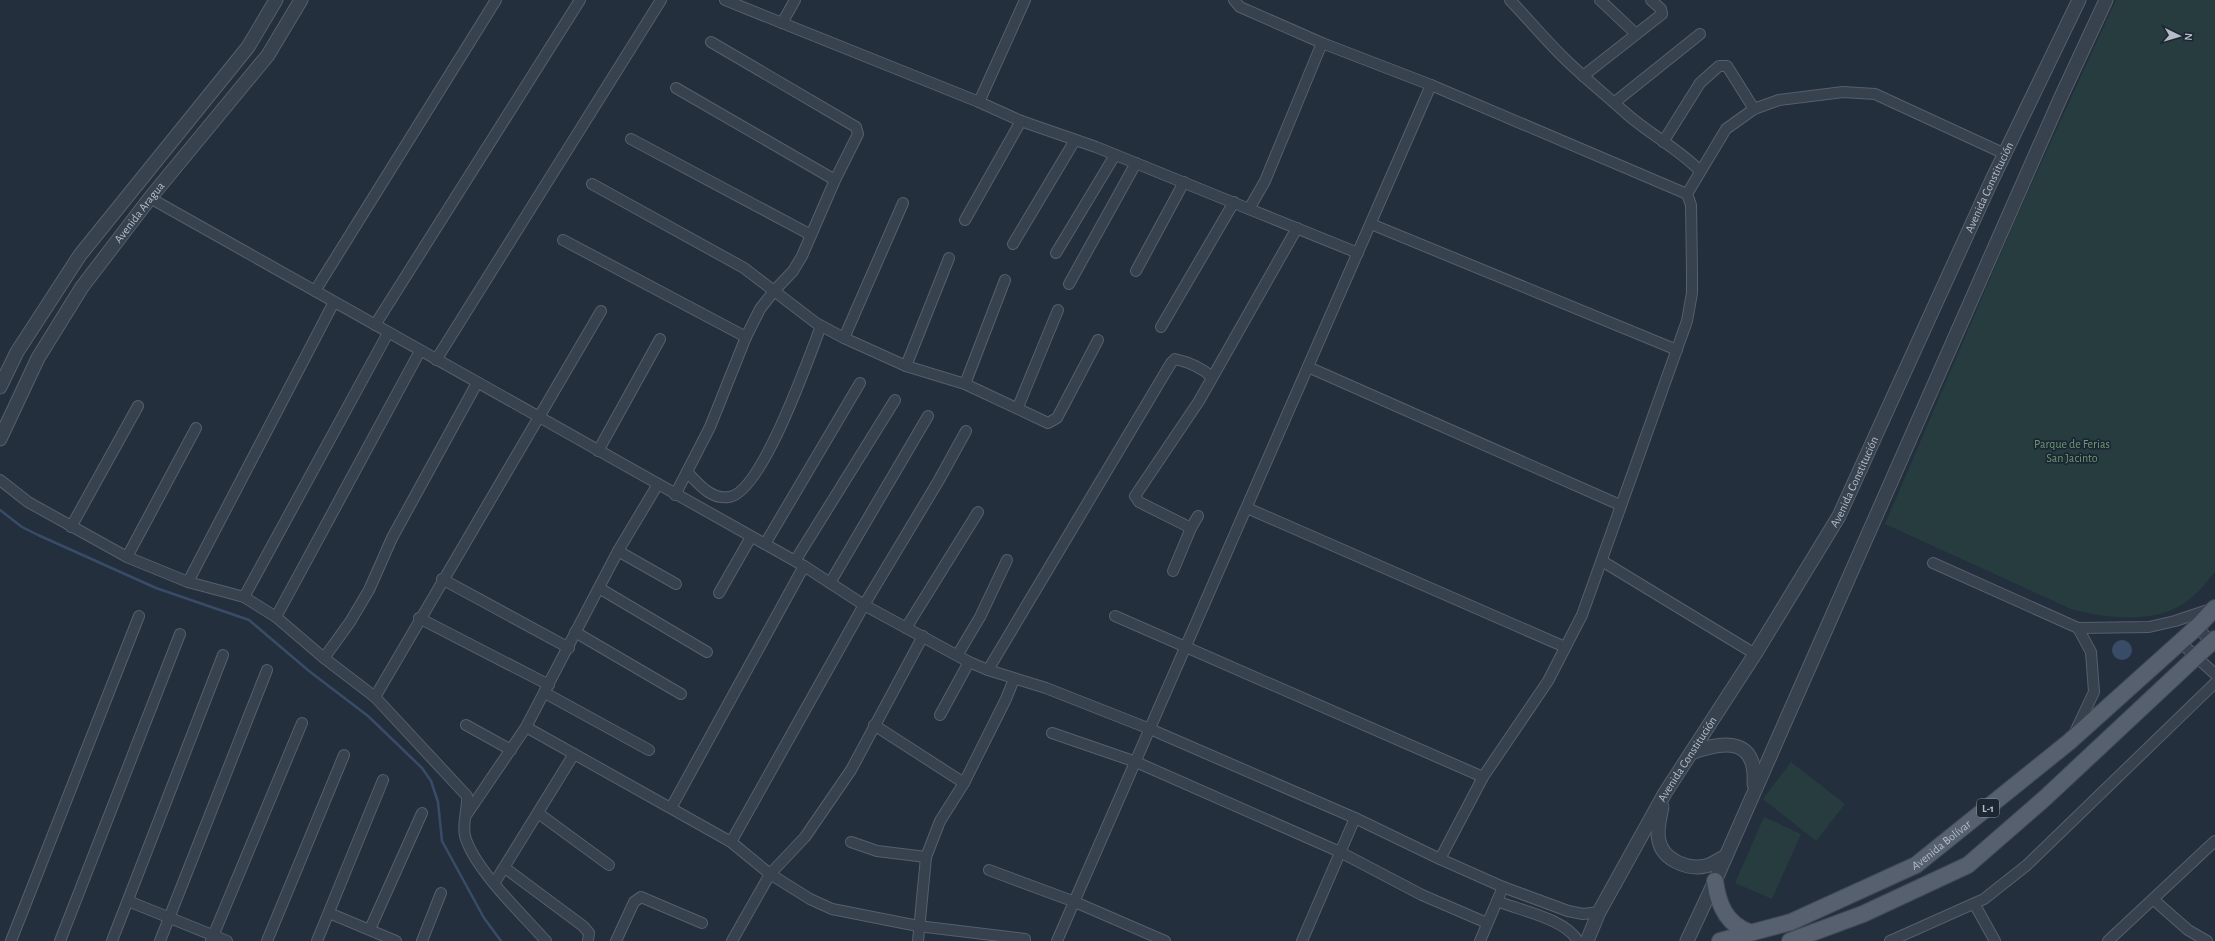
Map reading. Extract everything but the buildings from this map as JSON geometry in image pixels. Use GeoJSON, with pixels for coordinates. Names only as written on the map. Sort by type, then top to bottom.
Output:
{"type":"FeatureCollection","features":[{"type":"Feature","properties":{"kind":"main road","name":"Avenida Bolívar"},"geometry":{"type":"LineString","coordinates":[[1720,941],[1791,922],[1916,865],[2069,742],[2180,642],[2215,608]]}},
{"type":"Feature","properties":{"kind":"main road","name":"Avenida Bolívar"},"geometry":{"type":"LineString","coordinates":[[1790,941],[1863,914],[1968,865],[2045,798],[2214,642]]}},
{"type":"Feature","properties":{"kind":"main road"},"geometry":{"type":"LineString","coordinates":[[1715,882],[1717,898],[1721,908],[1741,929],[1749,932]]}},
{"type":"Feature","properties":{"kind":"street","name":"Avenida Aragua"},"geometry":{"type":"LineString","coordinates":[[0,387],[17,352],[80,255],[248,47],[276,0]]}},
{"type":"Feature","properties":{"kind":"street","name":"Avenida Aragua"},"geometry":{"type":"LineString","coordinates":[[0,439],[38,358],[82,287],[150,198],[268,55],[301,0]]}},
{"type":"Feature","properties":{"kind":"street"},"geometry":{"type":"LineString","coordinates":[[315,291],[496,0]]}},
{"type":"Feature","properties":{"kind":"street"},"geometry":{"type":"LineString","coordinates":[[375,325],[580,0]]}},
{"type":"Feature","properties":{"kind":"street"},"geometry":{"type":"LineString","coordinates":[[436,360],[661,0]]}},
{"type":"Feature","properties":{"kind":"street"},"geometry":{"type":"LineString","coordinates":[[725,0],[979,102],[1021,121],[1136,163],[1358,253]]}},
{"type":"Feature","properties":{"kind":"street"},"geometry":{"type":"LineString","coordinates":[[782,23],[795,0]]}},
{"type":"Feature","properties":{"kind":"street"},"geometry":{"type":"LineString","coordinates":[[979,102],[1025,0]]}},
{"type":"Feature","properties":{"kind":"street"},"geometry":{"type":"LineString","coordinates":[[1234,0],[1240,7],[1322,43],[1431,85],[1687,194],[1691,205],[1692,293],[1687,321],[1678,350],[1620,505],[1602,561],[1582,615],[1548,681],[1483,777],[1440,859]]}},
{"type":"Feature","properties":{"kind":"street"},"geometry":{"type":"LineString","coordinates":[[1510,0],[1563,57],[1583,76],[1662,142],[1682,154],[1700,171]]}},
{"type":"Feature","properties":{"kind":"street"},"geometry":{"type":"LineString","coordinates":[[1600,0],[1636,34]]}},
{"type":"Feature","properties":{"kind":"street"},"geometry":{"type":"LineString","coordinates":[[1583,76],[1662,14],[1661,10],[1651,0]]}},
{"type":"Feature","properties":{"kind":"street","name":"Avenida Constitución"},"geometry":{"type":"LineString","coordinates":[[1587,941],[1600,912],[1665,793],[1755,654],[1839,516],[2005,154],[2079,0]]}},
{"type":"Feature","properties":{"kind":"street"},"geometry":{"type":"LineString","coordinates":[[1687,941],[1715,882],[1754,790],[2106,0]]}},
{"type":"Feature","properties":{"kind":"street"},"geometry":{"type":"LineString","coordinates":[[1615,102],[1700,34]]}},
{"type":"Feature","properties":{"kind":"street"},"geometry":{"type":"LineString","coordinates":[[675,494],[710,427],[746,337],[760,309],[774,291],[793,271],[858,134],[856,127],[711,42]]}},
{"type":"Feature","properties":{"kind":"street"},"geometry":{"type":"LineString","coordinates":[[1250,209],[1265,181],[1322,43]]}},
{"type":"Feature","properties":{"kind":"street"},"geometry":{"type":"LineString","coordinates":[[1662,142],[1700,83],[1719,66],[1727,66],[1754,109]]}},
{"type":"Feature","properties":{"kind":"street"},"geometry":{"type":"LineString","coordinates":[[1057,941],[1431,85]]}},
{"type":"Feature","properties":{"kind":"street"},"geometry":{"type":"LineString","coordinates":[[676,88],[835,180]]}},
{"type":"Feature","properties":{"kind":"street"},"geometry":{"type":"LineString","coordinates":[[1687,194],[1726,129],[1754,109],[1779,100],[1843,92],[1875,94],[2005,154]]}},
{"type":"Feature","properties":{"kind":"street"},"geometry":{"type":"LineString","coordinates":[[965,220],[1021,121]]}},
{"type":"Feature","properties":{"kind":"street"},"geometry":{"type":"LineString","coordinates":[[631,139],[811,235]]}},
{"type":"Feature","properties":{"kind":"street"},"geometry":{"type":"LineString","coordinates":[[1013,244],[1075,140]]}},
{"type":"Feature","properties":{"kind":"street"},"geometry":{"type":"LineString","coordinates":[[1056,253],[1115,155]]}},
{"type":"Feature","properties":{"kind":"street"},"geometry":{"type":"LineString","coordinates":[[1069,284],[1136,163]]}},
{"type":"Feature","properties":{"kind":"street"},"geometry":{"type":"LineString","coordinates":[[1136,271],[1184,182]]}},
{"type":"Feature","properties":{"kind":"street"},"geometry":{"type":"LineString","coordinates":[[592,184],[744,268],[821,326],[906,366],[965,384],[1018,407],[1040,420],[1048,422],[1057,418],[1098,340]]}},
{"type":"Feature","properties":{"kind":"street"},"geometry":{"type":"LineString","coordinates":[[150,198],[799,563],[864,605],[958,654],[969,662],[988,670],[1046,688],[1150,729],[1355,818],[1440,859],[1503,887],[1568,911],[1583,914],[1600,912]]}},
{"type":"Feature","properties":{"kind":"street"},"geometry":{"type":"LineString","coordinates":[[1161,327],[1234,202]]}},
{"type":"Feature","properties":{"kind":"street"},"geometry":{"type":"LineString","coordinates":[[844,338],[903,203]]}},
{"type":"Feature","properties":{"kind":"street"},"geometry":{"type":"LineString","coordinates":[[1371,224],[1678,350]]}},
{"type":"Feature","properties":{"kind":"street"},"geometry":{"type":"LineString","coordinates":[[1191,528],[1138,502],[1135,496],[1199,401],[1297,228]]}},
{"type":"Feature","properties":{"kind":"street"},"geometry":{"type":"LineString","coordinates":[[563,240],[746,337]]}},
{"type":"Feature","properties":{"kind":"street"},"geometry":{"type":"LineString","coordinates":[[906,366],[950,258]]}},
{"type":"Feature","properties":{"kind":"street"},"geometry":{"type":"LineString","coordinates":[[965,384],[1005,280]]}},
{"type":"Feature","properties":{"kind":"street"},"geometry":{"type":"LineString","coordinates":[[188,582],[334,302]]}},
{"type":"Feature","properties":{"kind":"street"},"geometry":{"type":"LineString","coordinates":[[1018,407],[1058,310]]}},
{"type":"Feature","properties":{"kind":"street"},"geometry":{"type":"LineString","coordinates":[[375,697],[419,618],[601,311]]}},
{"type":"Feature","properties":{"kind":"street"},"geometry":{"type":"LineString","coordinates":[[687,472],[715,497],[729,498],[740,494],[775,440],[821,326]]}},
{"type":"Feature","properties":{"kind":"street"},"geometry":{"type":"LineString","coordinates":[[244,597],[388,333]]}},
{"type":"Feature","properties":{"kind":"street"},"geometry":{"type":"LineString","coordinates":[[598,451],[660,339]]}},
{"type":"Feature","properties":{"kind":"street"},"geometry":{"type":"LineString","coordinates":[[276,616],[420,351]]}},
{"type":"Feature","properties":{"kind":"street"},"geometry":{"type":"LineString","coordinates":[[988,670],[1171,363],[1175,359],[1182,360],[1205,371],[1212,377]]}},
{"type":"Feature","properties":{"kind":"street"},"geometry":{"type":"LineString","coordinates":[[1308,367],[1620,505]]}},
{"type":"Feature","properties":{"kind":"street"},"geometry":{"type":"LineString","coordinates":[[765,544],[860,382]]}},
{"type":"Feature","properties":{"kind":"street"},"geometry":{"type":"LineString","coordinates":[[324,658],[350,622],[369,590],[392,538],[477,383]]}},
{"type":"Feature","properties":{"kind":"street"},"geometry":{"type":"LineString","coordinates":[[671,808],[799,563],[895,400]]}},
{"type":"Feature","properties":{"kind":"street"},"geometry":{"type":"LineString","coordinates":[[71,527],[138,406]]}},
{"type":"Feature","properties":{"kind":"street"},"geometry":{"type":"LineString","coordinates":[[830,583],[928,416]]}},
{"type":"Feature","properties":{"kind":"street"},"geometry":{"type":"LineString","coordinates":[[127,557],[196,428]]}},
{"type":"Feature","properties":{"kind":"street"},"geometry":{"type":"LineString","coordinates":[[731,842],[864,605],[939,480],[966,431]]}},
{"type":"Feature","properties":{"kind":"street"},"geometry":{"type":"LineString","coordinates":[[0,480],[28,502],[127,557],[188,582],[244,597],[276,616],[324,658],[375,697],[467,796],[465,836],[475,857],[494,882],[546,941]]}},
{"type":"Feature","properties":{"kind":"street"},"geometry":{"type":"LineString","coordinates":[[465,817],[526,727],[569,648],[575,632],[618,552],[658,484]]}},
{"type":"Feature","properties":{"kind":"street"},"geometry":{"type":"LineString","coordinates":[[1247,508],[1565,647]]}},
{"type":"Feature","properties":{"kind":"street"},"geometry":{"type":"LineString","coordinates":[[906,628],[978,512]]}},
{"type":"Feature","properties":{"kind":"street"},"geometry":{"type":"LineString","coordinates":[[1173,570],[1191,528],[1198,516]]}},
{"type":"Feature","properties":{"kind":"street"},"geometry":{"type":"LineString","coordinates":[[719,593],[752,537]]}},
{"type":"Feature","properties":{"kind":"street"},"geometry":{"type":"LineString","coordinates":[[618,552],[676,584]]}},
{"type":"Feature","properties":{"kind":"street"},"geometry":{"type":"LineString","coordinates":[[958,654],[980,617],[1007,560]]}},
{"type":"Feature","properties":{"kind":"street"},"geometry":{"type":"LineString","coordinates":[[1602,561],[1755,654]]}},
{"type":"Feature","properties":{"kind":"street"},"geometry":{"type":"LineString","coordinates":[[1933,563],[2078,628],[2149,627],[2175,621],[2215,608]]}},
{"type":"Feature","properties":{"kind":"street"},"geometry":{"type":"LineString","coordinates":[[442,579],[569,648]]}},
{"type":"Feature","properties":{"kind":"street"},"geometry":{"type":"LineString","coordinates":[[599,588],[707,652]]}},
{"type":"Feature","properties":{"kind":"street"},"geometry":{"type":"LineString","coordinates":[[11,941],[139,616]]}},
{"type":"Feature","properties":{"kind":"street"},"geometry":{"type":"LineString","coordinates":[[1115,616],[1187,646],[1483,777]]}},
{"type":"Feature","properties":{"kind":"street"},"geometry":{"type":"LineString","coordinates":[[419,618],[547,689],[649,750]]}},
{"type":"Feature","properties":{"kind":"street"},"geometry":{"type":"LineString","coordinates":[[2196,627],[2214,642]]}},
{"type":"Feature","properties":{"kind":"street"},"geometry":{"type":"LineString","coordinates":[[2069,742],[2084,716],[2094,692],[2091,652],[2078,628]]}},
{"type":"Feature","properties":{"kind":"street"},"geometry":{"type":"LineString","coordinates":[[575,632],[681,694]]}},
{"type":"Feature","properties":{"kind":"street"},"geometry":{"type":"LineString","coordinates":[[60,941],[180,634]]}},
{"type":"Feature","properties":{"kind":"street"},"geometry":{"type":"LineString","coordinates":[[732,941],[770,874],[805,837],[851,770],[923,636]]}},
{"type":"Feature","properties":{"kind":"street"},"geometry":{"type":"LineString","coordinates":[[2180,642],[2215,674]]}},
{"type":"Feature","properties":{"kind":"street"},"geometry":{"type":"LineString","coordinates":[[112,941],[223,655]]}},
{"type":"Feature","properties":{"kind":"street"},"geometry":{"type":"LineString","coordinates":[[940,715],[969,662]]}},
{"type":"Feature","properties":{"kind":"street"},"geometry":{"type":"LineString","coordinates":[[160,941],[267,670]]}},
{"type":"Feature","properties":{"kind":"street"},"geometry":{"type":"LineString","coordinates":[[918,941],[918,926],[926,857],[940,821],[964,783],[1006,699],[1014,678]]}},
{"type":"Feature","properties":{"kind":"street"},"geometry":{"type":"LineString","coordinates":[[1890,941],[1975,905],[2026,865],[2215,683]]}},
{"type":"Feature","properties":{"kind":"street"},"geometry":{"type":"LineString","coordinates":[[212,939],[302,723]]}},
{"type":"Feature","properties":{"kind":"street"},"geometry":{"type":"LineString","coordinates":[[466,725],[511,750]]}},
{"type":"Feature","properties":{"kind":"street"},"geometry":{"type":"LineString","coordinates":[[874,725],[964,783]]}},
{"type":"Feature","properties":{"kind":"street"},"geometry":{"type":"LineString","coordinates":[[526,727],[731,842],[770,874],[810,899],[832,909],[918,926],[1025,939]]}},
{"type":"Feature","properties":{"kind":"street"},"geometry":{"type":"LineString","coordinates":[[1052,733],[1136,762],[1340,852],[1422,894],[1487,923]]}},
{"type":"Feature","properties":{"kind":"street"},"geometry":{"type":"LineString","coordinates":[[1691,752],[1724,743],[1734,745],[1747,753],[1753,761],[1755,772],[1754,790]]}},
{"type":"Feature","properties":{"kind":"street"},"geometry":{"type":"LineString","coordinates":[[494,882],[505,868],[574,754]]}},
{"type":"Feature","properties":{"kind":"street"},"geometry":{"type":"LineString","coordinates":[[267,941],[344,755]]}},
{"type":"Feature","properties":{"kind":"street"},"geometry":{"type":"LineString","coordinates":[[317,941],[383,780]]}},
{"type":"Feature","properties":{"kind":"street"},"geometry":{"type":"LineString","coordinates":[[1665,793],[1658,829],[1658,841],[1664,854],[1672,860],[1687,866],[1698,867],[1707,865],[1726,856]]}},
{"type":"Feature","properties":{"kind":"street"},"geometry":{"type":"LineString","coordinates":[[370,930],[422,813]]}},
{"type":"Feature","properties":{"kind":"street"},"geometry":{"type":"LineString","coordinates":[[538,813],[609,865]]}},
{"type":"Feature","properties":{"kind":"street"},"geometry":{"type":"LineString","coordinates":[[1302,941],[1355,818]]}},
{"type":"Feature","properties":{"kind":"street"},"geometry":{"type":"LineString","coordinates":[[2108,941],[2154,900],[2215,841]]}},
{"type":"Feature","properties":{"kind":"street"},"geometry":{"type":"LineString","coordinates":[[851,842],[877,851],[926,857]]}},
{"type":"Feature","properties":{"kind":"street"},"geometry":{"type":"LineString","coordinates":[[505,868],[583,926],[589,932],[588,941]]}},
{"type":"Feature","properties":{"kind":"street"},"geometry":{"type":"LineString","coordinates":[[989,870],[1075,902],[1165,941]]}},
{"type":"Feature","properties":{"kind":"street"},"geometry":{"type":"LineString","coordinates":[[1480,941],[1503,887]]}},
{"type":"Feature","properties":{"kind":"street"},"geometry":{"type":"LineString","coordinates":[[1509,906],[1514,890]]}},
{"type":"Feature","properties":{"kind":"street"},"geometry":{"type":"LineString","coordinates":[[422,941],[441,892]]}},
{"type":"Feature","properties":{"kind":"street"},"geometry":{"type":"LineString","coordinates":[[616,941],[634,902],[641,897],[702,923]]}},
{"type":"Feature","properties":{"kind":"street"},"geometry":{"type":"LineString","coordinates":[[2154,900],[2188,930],[2207,941]]}},
{"type":"Feature","properties":{"kind":"street"},"geometry":{"type":"LineString","coordinates":[[128,901],[169,918],[212,939],[227,941]]}},
{"type":"Feature","properties":{"kind":"street"},"geometry":{"type":"LineString","coordinates":[[1497,901],[1530,912],[1563,927],[1578,941]]}},
{"type":"Feature","properties":{"kind":"street"},"geometry":{"type":"LineString","coordinates":[[1975,905],[1995,941]]}},
{"type":"Feature","properties":{"kind":"street"},"geometry":{"type":"LineString","coordinates":[[329,913],[396,941]]}},
{"type":"Feature","properties":{"kind":"green space","name":"Parque de Ferias San Jacinto"},"geometry":{"type":"Polygon","coordinates":[[[2116,0],[2215,0],[2215,572],[2200,590],[2190,599],[2177,607],[2163,613],[2132,618],[2085,613],[2071,609],[1885,524],[2016,218],[2116,0]]]}},
{"type":"Feature","properties":{"kind":"green space"},"geometry":{"type":"Polygon","coordinates":[[[1791,762],[1845,804],[1816,841],[1763,799],[1791,762]]]}},
{"type":"Feature","properties":{"kind":"green space"},"geometry":{"type":"Polygon","coordinates":[[[1764,817],[1801,834],[1772,899],[1735,883],[1764,817]]]}},
{"type":"Feature","properties":{"kind":"water"},"geometry":{"type":"Polygon","coordinates":[[[2122,640],[2129,643],[2132,650],[2129,657],[2122,660],[2115,657],[2112,650],[2115,643],[2122,640]]]}},
{"type":"Feature","properties":{"kind":"waterway"},"geometry":{"type":"LineString","coordinates":[[0,510],[22,527],[156,588],[249,620],[309,671],[368,716],[422,768],[431,781],[438,802],[442,841],[484,918],[501,941]]}}]}
